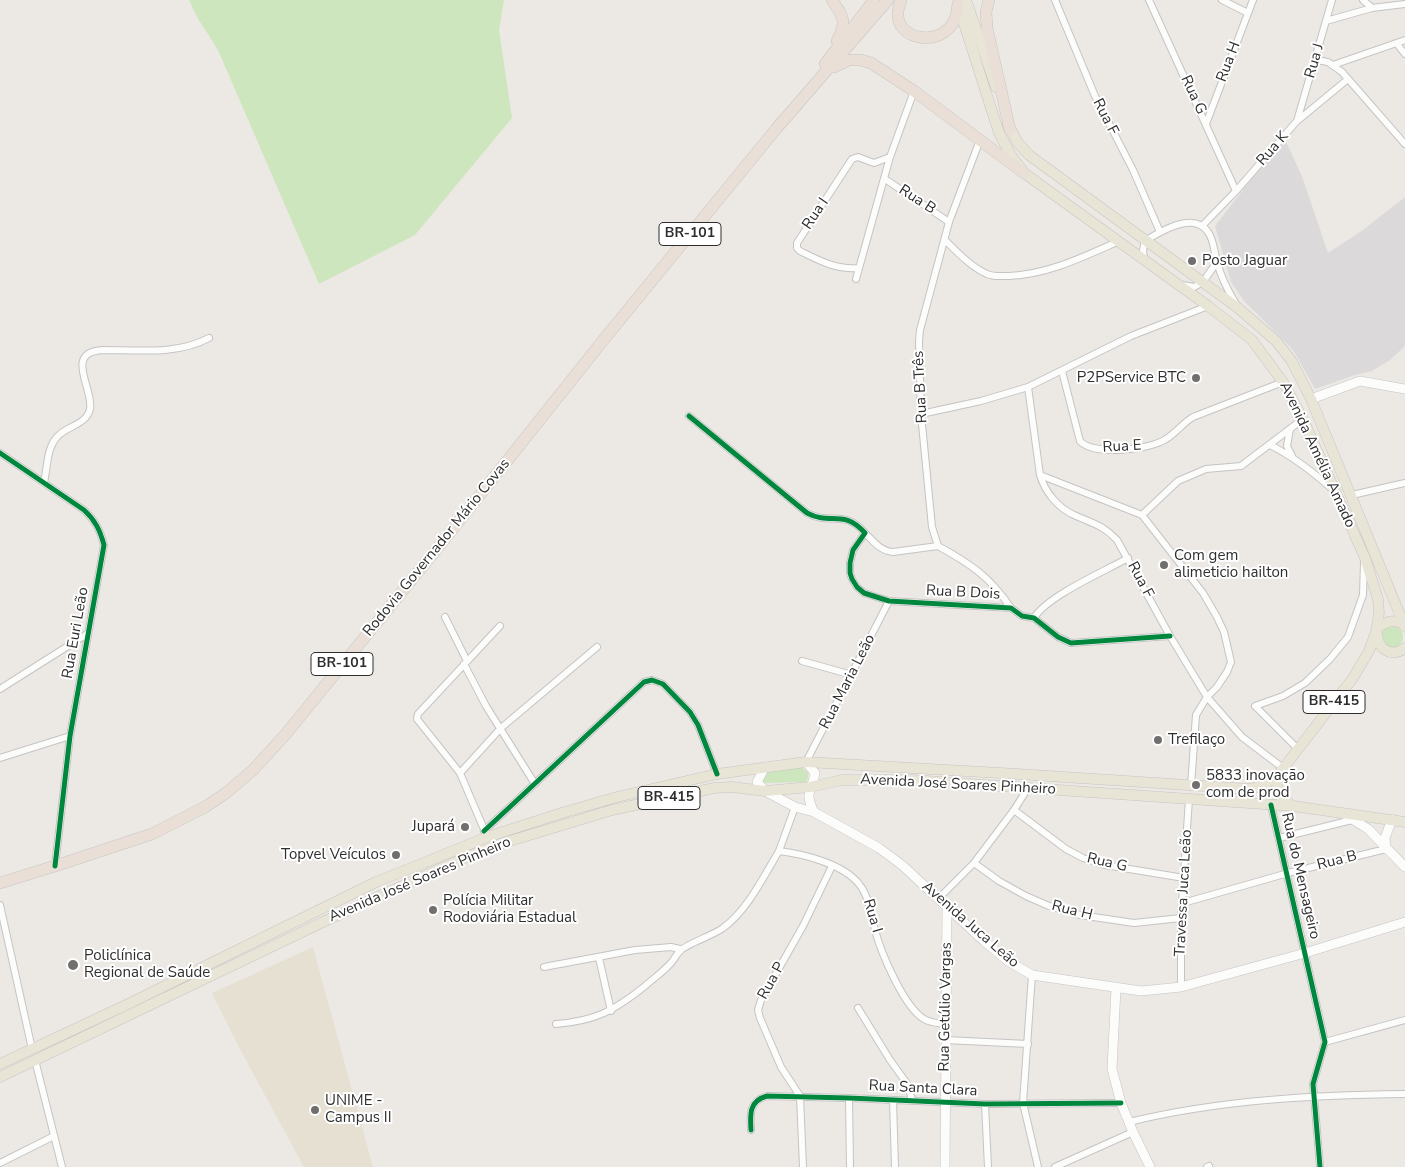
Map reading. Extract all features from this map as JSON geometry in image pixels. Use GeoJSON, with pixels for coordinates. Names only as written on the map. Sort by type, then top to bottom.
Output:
{"type":"FeatureCollection","features":[{"type":"Feature","properties":{"kind":"highway"},"geometry":{"type":"LineString","coordinates":[[827,67],[843,30],[844,23],[842,13],[832,0]]}},
{"type":"Feature","properties":{"kind":"highway","name":"Rodovia Governador Mário Covas"},"geometry":{"type":"LineString","coordinates":[[827,67],[874,0]]}},
{"type":"Feature","properties":{"kind":"highway","name":"Rodovia Governador Mário Covas"},"geometry":{"type":"LineString","coordinates":[[0,883],[152,834],[205,807],[226,793],[253,770],[440,546],[605,338],[827,67],[888,0]]}},
{"type":"Feature","properties":{"kind":"highway"},"geometry":{"type":"LineString","coordinates":[[901,0],[897,13],[900,24],[911,34],[922,38],[933,38],[950,27],[954,21],[960,1]]}},
{"type":"Feature","properties":{"kind":"highway"},"geometry":{"type":"LineString","coordinates":[[989,0],[986,12],[987,28],[1010,130]]}},
{"type":"Feature","properties":{"kind":"highway"},"geometry":{"type":"LineString","coordinates":[[827,67],[849,60],[861,60],[871,63],[914,91],[1024,173]]}},
{"type":"Feature","properties":{"kind":"main road","name":"Avenida Amélia Amado"},"geometry":{"type":"LineString","coordinates":[[960,1],[1010,130],[1029,154],[1238,308],[1276,341],[1291,360],[1311,399],[1352,495],[1404,626]]}},
{"type":"Feature","properties":{"kind":"main road","name":"Avenida Amélia Amado"},"geometry":{"type":"LineString","coordinates":[[960,1],[999,133],[1024,173],[1179,284],[1252,340],[1283,382],[1303,419],[1365,558],[1378,599],[1379,613],[1377,630],[1369,652],[1353,678],[1280,771]]}},
{"type":"Feature","properties":{"kind":"main road"},"geometry":{"type":"LineString","coordinates":[[1311,399],[1360,381],[1405,389]]}},
{"type":"Feature","properties":{"kind":"main road"},"geometry":{"type":"LineString","coordinates":[[1404,626],[1393,620],[1388,621],[1377,630],[1378,643],[1386,651],[1396,652],[1405,648]]}},
{"type":"Feature","properties":{"kind":"main road"},"geometry":{"type":"LineString","coordinates":[[806,762],[815,773],[810,786],[810,803],[814,812]]}},
{"type":"Feature","properties":{"kind":"main road","name":"Avenida José Soares Pinheiro"},"geometry":{"type":"LineString","coordinates":[[0,1064],[376,882],[486,834],[616,798],[717,774],[806,762],[1249,789],[1264,785],[1280,771]]}},
{"type":"Feature","properties":{"kind":"main road"},"geometry":{"type":"LineString","coordinates":[[765,767],[757,782],[765,791]]}},
{"type":"Feature","properties":{"kind":"main road"},"geometry":{"type":"LineString","coordinates":[[1280,771],[1276,785],[1278,795],[1293,806]]}},
{"type":"Feature","properties":{"kind":"main road","name":"Avenida José Soares Pinheiro"},"geometry":{"type":"LineString","coordinates":[[0,1077],[318,924],[490,847],[612,810],[714,788],[765,791],[842,780],[912,780],[1293,806],[1405,822]]}},
{"type":"Feature","properties":{"kind":"main road","name":"Avenida Juca Leão"},"geometry":{"type":"LineString","coordinates":[[765,791],[794,807],[814,812],[879,848],[902,864],[1008,961],[1032,975],[1141,991],[1181,988],[1405,922]]}},
{"type":"Feature","properties":{"kind":"main road"},"geometry":{"type":"LineString","coordinates":[[1343,814],[1368,829],[1405,867]]}},
{"type":"Feature","properties":{"kind":"main road"},"geometry":{"type":"LineString","coordinates":[[1386,849],[1385,838],[1392,820]]}},
{"type":"Feature","properties":{"kind":"main road","name":"Rua Getúlio Vargas"},"geometry":{"type":"LineString","coordinates":[[944,1167],[948,907]]}},
{"type":"Feature","properties":{"kind":"main road"},"geometry":{"type":"LineString","coordinates":[[1116,988],[1112,1069],[1129,1122],[1150,1167]]}},
{"type":"Feature","properties":{"kind":"street","name":"Rua F"},"geometry":{"type":"LineString","coordinates":[[1055,0],[1094,96],[1133,170],[1160,232]]}},
{"type":"Feature","properties":{"kind":"street","name":"Rua G"},"geometry":{"type":"LineString","coordinates":[[1149,0],[1236,191]]}},
{"type":"Feature","properties":{"kind":"street"},"geometry":{"type":"LineString","coordinates":[[1222,0],[1248,13]]}},
{"type":"Feature","properties":{"kind":"street","name":"Rua H"},"geometry":{"type":"LineString","coordinates":[[1206,124],[1253,0]]}},
{"type":"Feature","properties":{"kind":"street","name":"Rua J"},"geometry":{"type":"LineString","coordinates":[[1296,122],[1316,60],[1332,0]]}},
{"type":"Feature","properties":{"kind":"street"},"geometry":{"type":"LineString","coordinates":[[1363,0],[1372,8]]}},
{"type":"Feature","properties":{"kind":"street"},"geometry":{"type":"LineString","coordinates":[[1326,21],[1372,8],[1405,4]]}},
{"type":"Feature","properties":{"kind":"street"},"geometry":{"type":"LineString","coordinates":[[1333,65],[1405,40]]}},
{"type":"Feature","properties":{"kind":"street"},"geometry":{"type":"LineString","coordinates":[[1397,44],[1405,54]]}},
{"type":"Feature","properties":{"kind":"street"},"geometry":{"type":"LineString","coordinates":[[1316,60],[1322,60],[1333,65],[1348,79],[1405,144]]}},
{"type":"Feature","properties":{"kind":"street","name":"Rua K"},"geometry":{"type":"LineString","coordinates":[[1202,226],[1236,191],[1296,122],[1348,79]]}},
{"type":"Feature","properties":{"kind":"street"},"geometry":{"type":"LineString","coordinates":[[856,280],[890,157],[914,91]]}},
{"type":"Feature","properties":{"kind":"street","name":"Rua B Três"},"geometry":{"type":"LineString","coordinates":[[938,546],[932,527],[922,414],[918,352],[920,330],[949,222],[980,140]]}},
{"type":"Feature","properties":{"kind":"street","name":"Rua I"},"geometry":{"type":"LineString","coordinates":[[859,268],[849,269],[826,264],[800,251],[797,248],[797,244],[852,159],[858,157],[874,163],[890,157]]}},
{"type":"Feature","properties":{"kind":"street","name":"Rua B"},"geometry":{"type":"LineString","coordinates":[[885,179],[949,222]]}},
{"type":"Feature","properties":{"kind":"street"},"geometry":{"type":"LineString","coordinates":[[1144,260],[1143,250],[1145,241],[1160,232],[1190,223],[1202,226],[1209,233],[1225,285],[1238,308]]}},
{"type":"Feature","properties":{"kind":"street"},"geometry":{"type":"LineString","coordinates":[[945,240],[980,271],[989,276],[1027,275],[1048,271],[1119,241]]}},
{"type":"Feature","properties":{"kind":"street"},"geometry":{"type":"LineString","coordinates":[[1179,284],[1194,287],[1203,282],[1217,262]]}},
{"type":"Feature","properties":{"kind":"street"},"geometry":{"type":"LineString","coordinates":[[922,414],[981,401],[1028,387],[1131,336],[1208,306]]}},
{"type":"Feature","properties":{"kind":"street"},"geometry":{"type":"LineString","coordinates":[[44,482],[51,446],[58,435],[79,423],[90,410],[82,370],[83,362],[88,354],[96,350],[164,350],[190,346],[209,338]]}},
{"type":"Feature","properties":{"kind":"street","name":"Rua E"},"geometry":{"type":"LineString","coordinates":[[1062,371],[1080,441],[1087,447],[1095,449],[1137,449],[1152,446],[1166,440],[1193,417],[1283,382]]}},
{"type":"Feature","properties":{"kind":"street","name":"Rua F"},"geometry":{"type":"LineString","coordinates":[[1028,387],[1040,475],[1044,489],[1070,513],[1108,530],[1117,540],[1170,636],[1207,697],[1242,737],[1280,771]]}},
{"type":"Feature","properties":{"kind":"street"},"geometry":{"type":"LineString","coordinates":[[689,416],[807,513],[823,518],[846,519],[854,522],[882,550],[893,552],[938,546],[980,572],[996,586],[1012,608]]}},
{"type":"Feature","properties":{"kind":"street"},"geometry":{"type":"LineString","coordinates":[[1142,515],[1178,481],[1206,469],[1241,466],[1303,419]]}},
{"type":"Feature","properties":{"kind":"street"},"geometry":{"type":"LineString","coordinates":[[1290,430],[1287,446],[1292,456]]}},
{"type":"Feature","properties":{"kind":"street"},"geometry":{"type":"LineString","coordinates":[[1270,445],[1292,456],[1311,470],[1336,493]]}},
{"type":"Feature","properties":{"kind":"street","name":"Rua Euri Leão"},"geometry":{"type":"LineString","coordinates":[[0,453],[84,510],[100,531],[104,545],[70,736],[55,866]]}},
{"type":"Feature","properties":{"kind":"street"},"geometry":{"type":"LineString","coordinates":[[1040,475],[1142,515],[1207,598],[1218,617],[1224,632],[1230,665],[1217,687],[1207,697],[1196,715],[1191,786]]}},
{"type":"Feature","properties":{"kind":"street"},"geometry":{"type":"LineString","coordinates":[[1352,495],[1405,482]]}},
{"type":"Feature","properties":{"kind":"street","name":"Rua B Dois"},"geometry":{"type":"LineString","coordinates":[[865,533],[853,550],[850,563],[852,579],[864,593],[889,601],[1012,608],[1022,616],[1034,618],[1058,637],[1071,643],[1170,636]]}},
{"type":"Feature","properties":{"kind":"street"},"geometry":{"type":"LineString","coordinates":[[1034,618],[1039,610],[1061,595],[1128,558]]}},
{"type":"Feature","properties":{"kind":"street"},"geometry":{"type":"LineString","coordinates":[[1298,749],[1255,706],[1283,696],[1305,683],[1330,659],[1348,637],[1363,596],[1365,558]]}},
{"type":"Feature","properties":{"kind":"street","name":"Rua Maria Leão"},"geometry":{"type":"LineString","coordinates":[[806,762],[889,601]]}},
{"type":"Feature","properties":{"kind":"street"},"geometry":{"type":"LineString","coordinates":[[445,617],[486,706],[535,784]]}},
{"type":"Feature","properties":{"kind":"street"},"geometry":{"type":"LineString","coordinates":[[500,626],[418,714],[417,719],[460,773],[486,834],[535,784],[644,682],[652,680],[663,684],[690,712],[698,725],[717,774]]}},
{"type":"Feature","properties":{"kind":"street"},"geometry":{"type":"LineString","coordinates":[[0,689],[87,634]]}},
{"type":"Feature","properties":{"kind":"street"},"geometry":{"type":"LineString","coordinates":[[460,773],[501,728],[597,648]]}},
{"type":"Feature","properties":{"kind":"street"},"geometry":{"type":"LineString","coordinates":[[802,661],[852,675]]}},
{"type":"Feature","properties":{"kind":"street"},"geometry":{"type":"LineString","coordinates":[[0,758],[70,736]]}},
{"type":"Feature","properties":{"kind":"street"},"geometry":{"type":"LineString","coordinates":[[939,898],[974,863],[1028,788]]}},
{"type":"Feature","properties":{"kind":"street","name":"Travessa Juca Leão"},"geometry":{"type":"LineString","coordinates":[[1181,988],[1182,903],[1189,799]]}},
{"type":"Feature","properties":{"kind":"street","name":"Rua do Mensageiro"},"geometry":{"type":"LineString","coordinates":[[1271,805],[1305,953]]}},
{"type":"Feature","properties":{"kind":"street"},"geometry":{"type":"LineString","coordinates":[[544,967],[635,950],[671,947],[680,949],[714,934],[734,919],[756,890],[779,851],[794,807]]}},
{"type":"Feature","properties":{"kind":"street","name":"Rua G"},"geometry":{"type":"LineString","coordinates":[[1014,810],[1066,850],[1083,858],[1105,865],[1184,878]]}},
{"type":"Feature","properties":{"kind":"street"},"geometry":{"type":"LineString","coordinates":[[1279,838],[1352,820]]}},
{"type":"Feature","properties":{"kind":"street","name":"Rua B"},"geometry":{"type":"LineString","coordinates":[[1288,873],[1386,849]]}},
{"type":"Feature","properties":{"kind":"street","name":"Rua I"},"geometry":{"type":"LineString","coordinates":[[779,851],[809,857],[832,866],[852,877],[865,893],[876,935],[900,989],[908,1002],[928,1022],[946,1024]]}},
{"type":"Feature","properties":{"kind":"street","name":"Rua H"},"geometry":{"type":"LineString","coordinates":[[974,863],[1026,896],[1049,906],[1080,915],[1134,923],[1182,918]]}},
{"type":"Feature","properties":{"kind":"street","name":"Rua P"},"geometry":{"type":"LineString","coordinates":[[800,1096],[781,1067],[758,1010],[761,1000],[802,926],[832,866]]}},
{"type":"Feature","properties":{"kind":"street"},"geometry":{"type":"LineString","coordinates":[[1182,903],[1288,873]]}},
{"type":"Feature","properties":{"kind":"street"},"geometry":{"type":"LineString","coordinates":[[0,905],[32,1049]]}},
{"type":"Feature","properties":{"kind":"street"},"geometry":{"type":"LineString","coordinates":[[556,1024],[584,1020],[611,1011],[627,1001],[662,973],[676,957],[680,949]]}},
{"type":"Feature","properties":{"kind":"street"},"geometry":{"type":"LineString","coordinates":[[1305,953],[1325,1042],[1313,1084],[1320,1167]]}},
{"type":"Feature","properties":{"kind":"street"},"geometry":{"type":"LineString","coordinates":[[599,958],[611,1011]]}},
{"type":"Feature","properties":{"kind":"street"},"geometry":{"type":"LineString","coordinates":[[1032,975],[1023,1103],[1038,1167]]}},
{"type":"Feature","properties":{"kind":"street"},"geometry":{"type":"LineString","coordinates":[[858,1008],[908,1085],[912,1100]]}},
{"type":"Feature","properties":{"kind":"street"},"geometry":{"type":"LineString","coordinates":[[1325,1042],[1405,1020]]}},
{"type":"Feature","properties":{"kind":"street"},"geometry":{"type":"LineString","coordinates":[[945,1040],[1028,1044]]}},
{"type":"Feature","properties":{"kind":"street"},"geometry":{"type":"LineString","coordinates":[[35,1060],[62,1167]]}},
{"type":"Feature","properties":{"kind":"street"},"geometry":{"type":"LineString","coordinates":[[1129,1122],[1190,1108],[1313,1096],[1405,1094]]}},
{"type":"Feature","properties":{"kind":"street","name":"Rua Santa Clara"},"geometry":{"type":"LineString","coordinates":[[751,1130],[753,1105],[759,1098],[780,1096],[985,1104],[1122,1103]]}},
{"type":"Feature","properties":{"kind":"street"},"geometry":{"type":"LineString","coordinates":[[800,1096],[803,1167]]}},
{"type":"Feature","properties":{"kind":"street"},"geometry":{"type":"LineString","coordinates":[[849,1098],[850,1167]]}},
{"type":"Feature","properties":{"kind":"street"},"geometry":{"type":"LineString","coordinates":[[893,1100],[895,1167]]}},
{"type":"Feature","properties":{"kind":"street"},"geometry":{"type":"LineString","coordinates":[[985,1104],[988,1167]]}},
{"type":"Feature","properties":{"kind":"street"},"geometry":{"type":"LineString","coordinates":[[1055,1167],[1133,1132]]}},
{"type":"Feature","properties":{"kind":"street"},"geometry":{"type":"LineString","coordinates":[[0,1163],[54,1136]]}},
{"type":"Feature","properties":{"kind":"shaded area"},"geometry":{"type":"Polygon","coordinates":[[[1284,137],[1303,179],[1328,253],[1363,230],[1405,197],[1405,346],[1390,360],[1372,371],[1315,389],[1293,350],[1244,301],[1231,282],[1215,226],[1284,137]]]}},
{"type":"Feature","properties":{"kind":"shaded area","name":"UNIME - Campus II"},"geometry":{"type":"Polygon","coordinates":[[[313,947],[373,1167],[304,1167],[242,1053],[212,993],[313,947]]]}},
{"type":"Feature","properties":{"kind":"green space"},"geometry":{"type":"Polygon","coordinates":[[[189,0],[504,0],[499,30],[512,118],[415,235],[319,284],[218,50],[197,17],[189,0]]]}},
{"type":"Feature","properties":{"kind":"green space"},"geometry":{"type":"Polygon","coordinates":[[[1388,626],[1396,626],[1403,633],[1403,641],[1396,648],[1388,648],[1381,641],[1381,633],[1388,626]]]}},
{"type":"Feature","properties":{"kind":"green space"},"geometry":{"type":"Polygon","coordinates":[[[802,767],[808,773],[806,782],[763,783],[762,780],[765,772],[802,767]]]}},
{"type":"Feature","properties":{"kind":"cycle path"},"geometry":{"type":"LineString","coordinates":[[689,416],[807,513],[815,517],[850,521],[865,533],[853,550],[850,563],[852,579],[864,593],[889,601],[1011,608],[1022,616],[1034,618],[1058,637],[1071,643],[1170,636]]}},
{"type":"Feature","properties":{"kind":"cycle path"},"geometry":{"type":"LineString","coordinates":[[0,453],[84,510],[97,526],[104,545],[70,736],[55,866]]}},
{"type":"Feature","properties":{"kind":"cycle path"},"geometry":{"type":"LineString","coordinates":[[484,831],[644,682],[652,680],[663,684],[690,712],[698,725],[717,774]]}},
{"type":"Feature","properties":{"kind":"cycle path"},"geometry":{"type":"LineString","coordinates":[[1271,805],[1325,1042],[1313,1084],[1320,1167]]}},
{"type":"Feature","properties":{"kind":"cycle path"},"geometry":{"type":"LineString","coordinates":[[751,1130],[752,1109],[757,1101],[767,1096],[985,1104],[1121,1103]]}},
{"type":"Feature","properties":{"kind":"place","name":"Posto Jaguar"},"geometry":{"type":"Point","coordinates":[1192,261]}},
{"type":"Feature","properties":{"kind":"place","name":"P2PService BTC"},"geometry":{"type":"Point","coordinates":[1196,378]}},
{"type":"Feature","properties":{"kind":"place","name":"Com gem alimeticio hailton"},"geometry":{"type":"Point","coordinates":[1164,565]}},
{"type":"Feature","properties":{"kind":"place","name":"Trefilaço"},"geometry":{"type":"Point","coordinates":[1158,740]}},
{"type":"Feature","properties":{"kind":"place","name":"5833 inovação com de prod"},"geometry":{"type":"Point","coordinates":[1196,785]}},
{"type":"Feature","properties":{"kind":"place","name":"Jupará"},"geometry":{"type":"Point","coordinates":[465,827]}},
{"type":"Feature","properties":{"kind":"place","name":"Topvel Veículos"},"geometry":{"type":"Point","coordinates":[396,855]}},
{"type":"Feature","properties":{"kind":"place","name":"Polícia Militar Rodoviária Estadual"},"geometry":{"type":"Point","coordinates":[433,910]}},
{"type":"Feature","properties":{"kind":"place","name":"Policlínica Regional de Saúde"},"geometry":{"type":"Point","coordinates":[73,965]}},
{"type":"Feature","properties":{"kind":"place","name":"UNIME - Campus II"},"geometry":{"type":"Point","coordinates":[315,1110]}}]}
